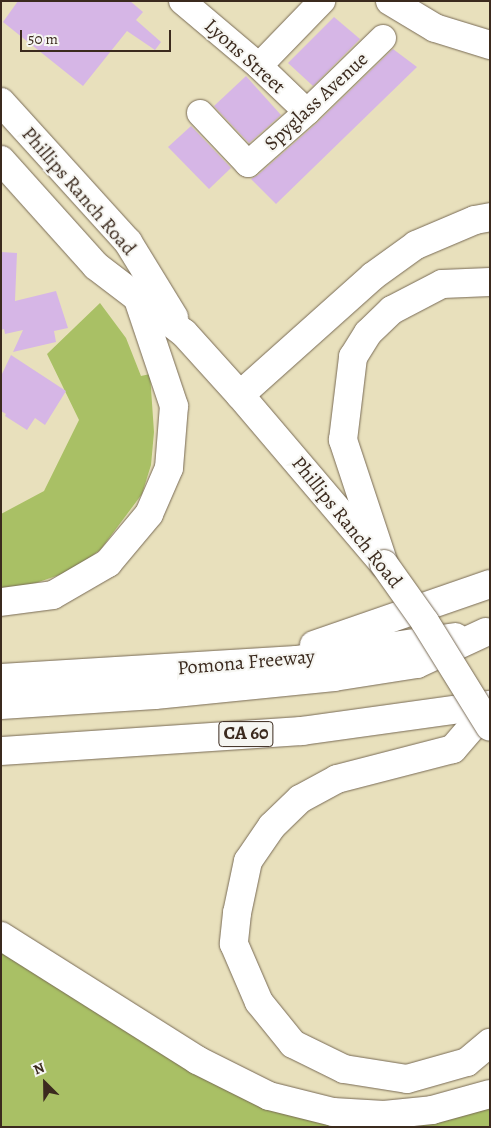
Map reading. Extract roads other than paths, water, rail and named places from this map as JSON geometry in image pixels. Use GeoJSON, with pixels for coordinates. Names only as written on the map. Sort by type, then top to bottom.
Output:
{"type":"FeatureCollection","features":[{"type":"Feature","properties":{"kind":"main road"},"geometry":{"type":"LineString","coordinates":[[390,1],[435,28],[490,45]]}},
{"type":"Feature","properties":{"kind":"main road","name":"Phillips Ranch Road"},"geometry":{"type":"LineString","coordinates":[[1,102],[128,242],[184,333]]}},
{"type":"Feature","properties":{"kind":"main road","name":"Phillips Ranch Road"},"geometry":{"type":"LineString","coordinates":[[1,160],[96,266],[184,333],[240,395],[384,564],[424,622],[490,727]]}},
{"type":"Feature","properties":{"kind":"main road"},"geometry":{"type":"LineString","coordinates":[[240,395],[373,276],[416,245],[475,220],[490,217]]}},
{"type":"Feature","properties":{"kind":"main road"},"geometry":{"type":"LineString","coordinates":[[384,564],[343,440],[353,357],[368,333],[392,310],[442,284],[490,282]]}},
{"type":"Feature","properties":{"kind":"main road"},"geometry":{"type":"LineString","coordinates":[[1,602],[53,595],[100,568],[108,563],[149,514],[169,468],[174,406],[137,296]]}},
{"type":"Feature","properties":{"kind":"main road"},"geometry":{"type":"LineString","coordinates":[[263,663],[490,584]]}},
{"type":"Feature","properties":{"kind":"main road"},"geometry":{"type":"LineString","coordinates":[[1,705],[155,695],[334,677],[408,666],[417,664],[488,632]]}},
{"type":"Feature","properties":{"kind":"main road","name":"Pomona Freeway"},"geometry":{"type":"LineString","coordinates":[[1,678],[296,660],[488,632]]}},
{"type":"Feature","properties":{"kind":"main road"},"geometry":{"type":"LineString","coordinates":[[490,706],[453,749],[337,779],[300,799],[272,826],[248,860],[237,913],[234,944],[259,1002],[293,1044],[344,1068],[407,1079],[467,1062],[490,1043]]}},
{"type":"Feature","properties":{"kind":"main road","name":"CA 60"},"geometry":{"type":"LineString","coordinates":[[1,752],[302,730],[490,706]]}},
{"type":"Feature","properties":{"kind":"main road"},"geometry":{"type":"LineString","coordinates":[[1,936],[197,1060],[269,1096],[333,1112],[384,1115],[432,1110],[490,1094]]}},
{"type":"Feature","properties":{"kind":"street","name":"Lyons Street"},"geometry":{"type":"LineString","coordinates":[[182,1],[259,66],[307,112]]}},
{"type":"Feature","properties":{"kind":"street"},"geometry":{"type":"LineString","coordinates":[[259,66],[322,1]]}},
{"type":"Feature","properties":{"kind":"street","name":"Spyglass Avenue"},"geometry":{"type":"LineString","coordinates":[[200,113],[248,164],[307,112],[383,38]]}}]}
